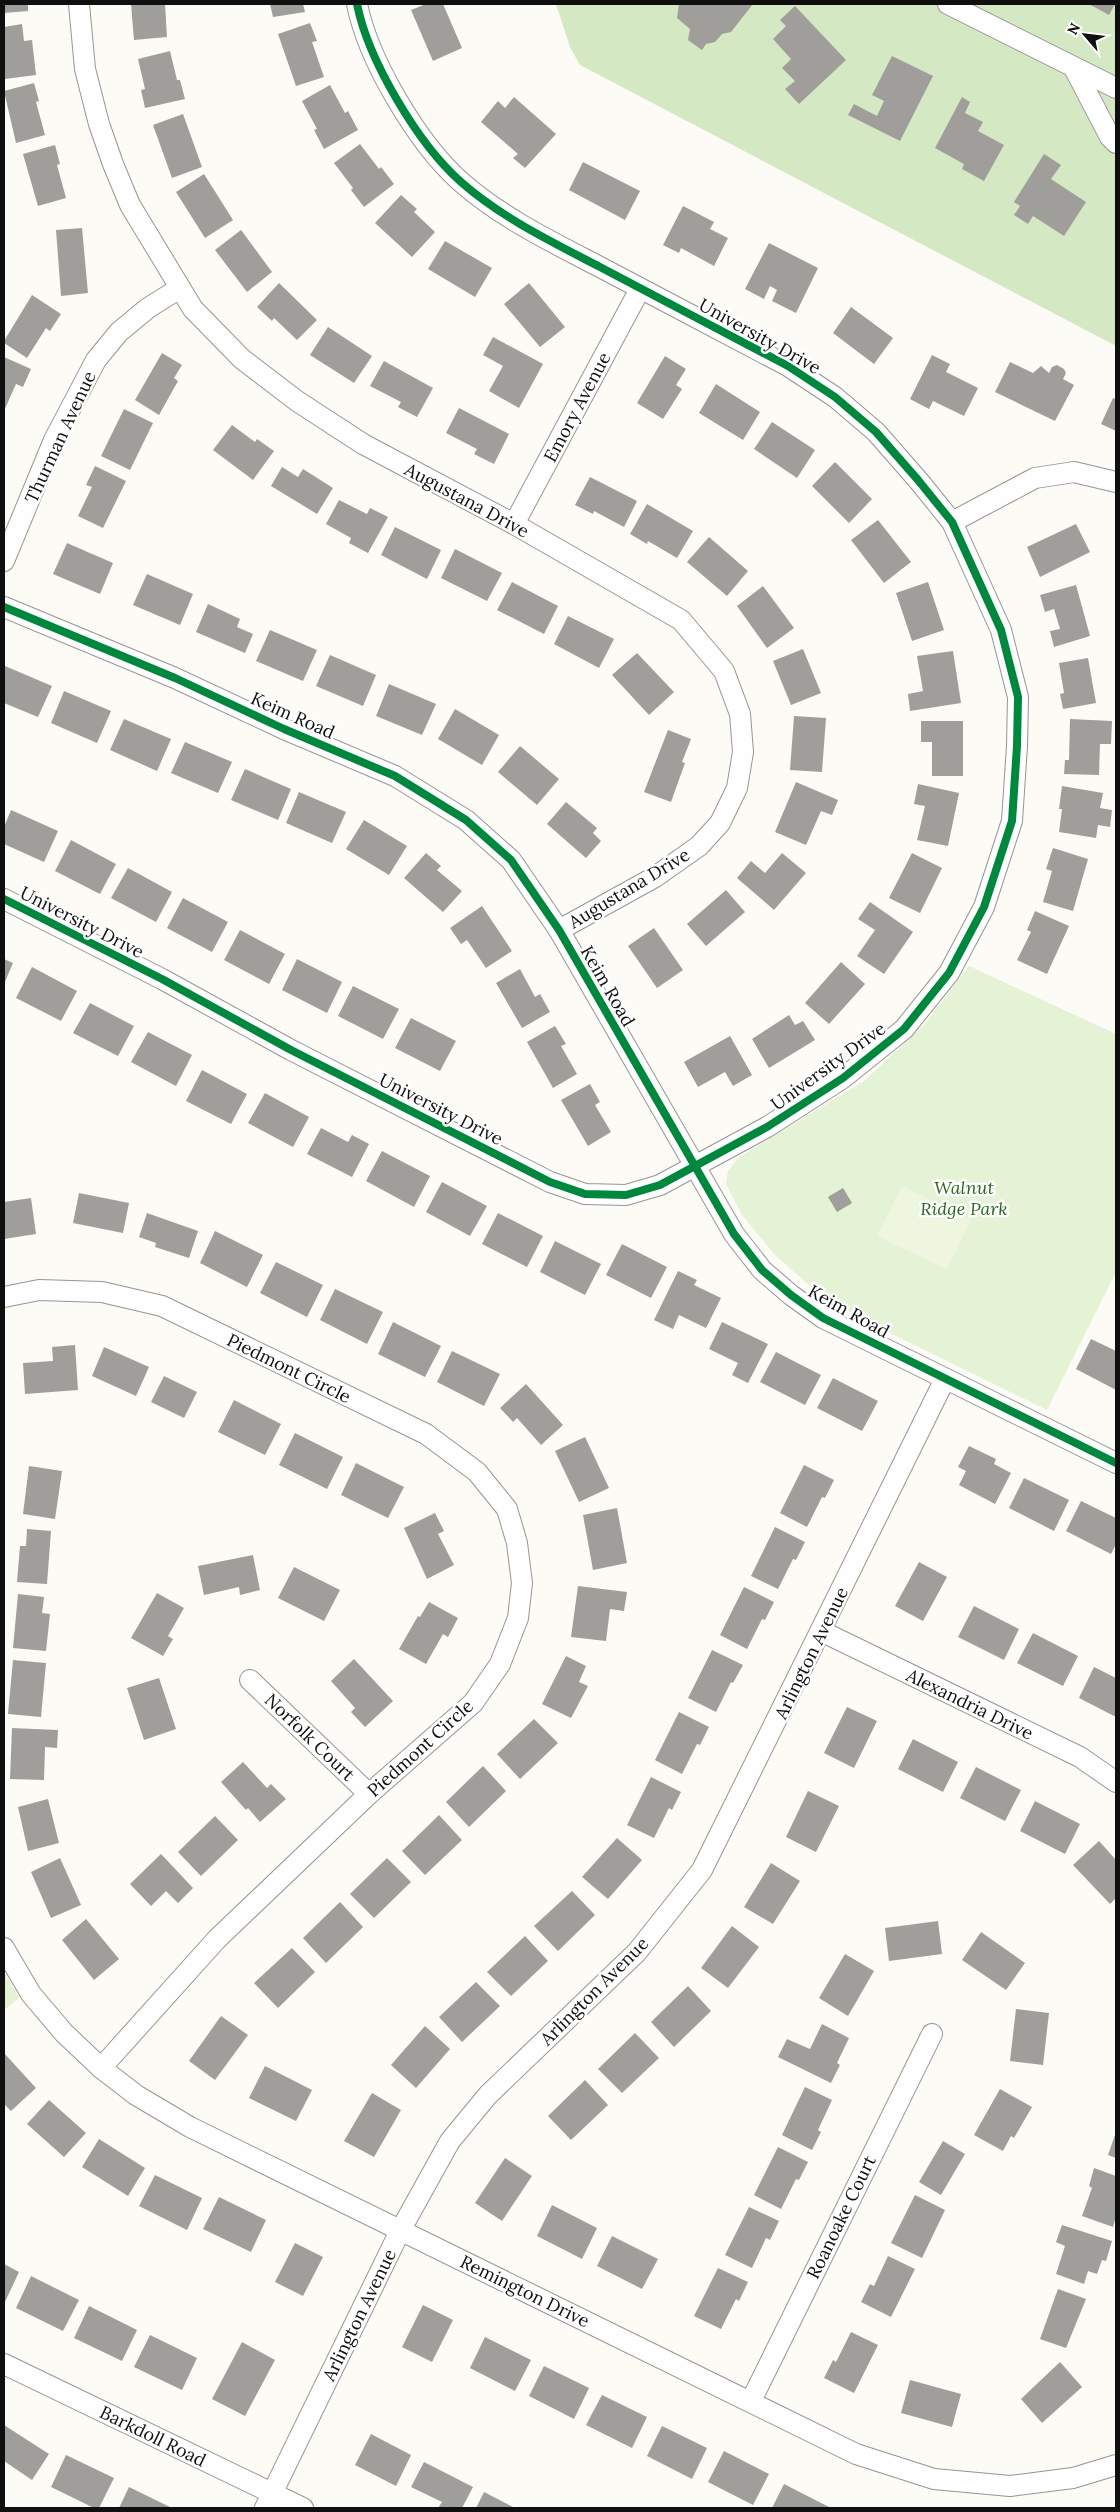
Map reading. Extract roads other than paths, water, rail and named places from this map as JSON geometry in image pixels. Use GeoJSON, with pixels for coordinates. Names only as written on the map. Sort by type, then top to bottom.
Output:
{"type":"FeatureCollection","features":[{"type":"Feature","properties":{"kind":"street","name":"Augustana Drive"},"geometry":{"type":"LineString","coordinates":[[80,4],[85,69],[105,140],[130,206],[193,309],[242,359],[296,401],[363,444],[514,524],[681,620],[724,671],[740,714],[743,752],[737,788],[729,808],[711,834],[699,846],[654,877],[559,930]]}},
{"type":"Feature","properties":{"kind":"street","name":"University Drive"},"geometry":{"type":"LineString","coordinates":[[4,900],[162,979],[291,1050],[550,1182],[585,1194],[626,1195],[660,1185],[767,1127],[843,1078],[904,1029],[949,973],[984,907],[1012,821],[1018,696],[1001,630],[952,522],[890,446],[835,396],[788,366],[525,227],[460,181],[428,144],[396,98],[360,18],[357,4]]}},
{"type":"Feature","properties":{"kind":"street"},"geometry":{"type":"LineString","coordinates":[[948,4],[1116,88]]}},
{"type":"Feature","properties":{"kind":"street"},"geometry":{"type":"LineString","coordinates":[[1074,68],[1110,137],[1116,143]]}},
{"type":"Feature","properties":{"kind":"street","name":"Thurman Avenue"},"geometry":{"type":"LineString","coordinates":[[4,561],[54,440],[96,360],[119,332],[148,308],[180,288]]}},
{"type":"Feature","properties":{"kind":"street","name":"Emory Avenue"},"geometry":{"type":"LineString","coordinates":[[514,524],[640,289]]}},
{"type":"Feature","properties":{"kind":"street"},"geometry":{"type":"LineString","coordinates":[[952,522],[1035,478],[1074,472],[1116,482]]}},
{"type":"Feature","properties":{"kind":"street","name":"Keim Road"},"geometry":{"type":"LineString","coordinates":[[4,607],[175,678],[284,729],[396,776],[466,820],[511,860],[559,930],[734,1234],[762,1270],[791,1295],[823,1318],[1116,1463]]}},
{"type":"Feature","properties":{"kind":"street","name":"Piedmont Circle"},"geometry":{"type":"LineString","coordinates":[[4,1297],[39,1290],[102,1292],[162,1306],[426,1434],[477,1472],[506,1509],[517,1543],[522,1583],[518,1618],[500,1664],[473,1703],[369,1794],[217,1939],[101,2068]]}},
{"type":"Feature","properties":{"kind":"street","name":"Arlington Avenue"},"geometry":{"type":"LineString","coordinates":[[268,2501],[400,2231],[450,2141],[488,2095],[637,1952],[702,1870],[945,1379]]}},
{"type":"Feature","properties":{"kind":"street","name":"Alexandria Drive"},"geometry":{"type":"LineString","coordinates":[[821,1631],[1080,1757],[1116,1782]]}},
{"type":"Feature","properties":{"kind":"street","name":"Norfolk Court"},"geometry":{"type":"LineString","coordinates":[[250,1680],[369,1794]]}},
{"type":"Feature","properties":{"kind":"street","name":"Remington Drive"},"geometry":{"type":"LineString","coordinates":[[4,1948],[31,1994],[64,2033],[101,2068],[136,2095],[190,2127],[345,2201],[400,2231],[856,2454],[934,2479],[1010,2486],[1073,2478],[1116,2465]]}},
{"type":"Feature","properties":{"kind":"street","name":"Roanoake Court"},"geometry":{"type":"LineString","coordinates":[[751,2401],[932,2034]]}},
{"type":"Feature","properties":{"kind":"street","name":"Barkdoll Road"},"geometry":{"type":"LineString","coordinates":[[4,2364],[268,2501],[303,2508]]}},
{"type":"Feature","properties":{"kind":"park label","name":"Walnut Ridge Park"},"geometry":{"type":"Point","coordinates":[964,1197]}}]}
